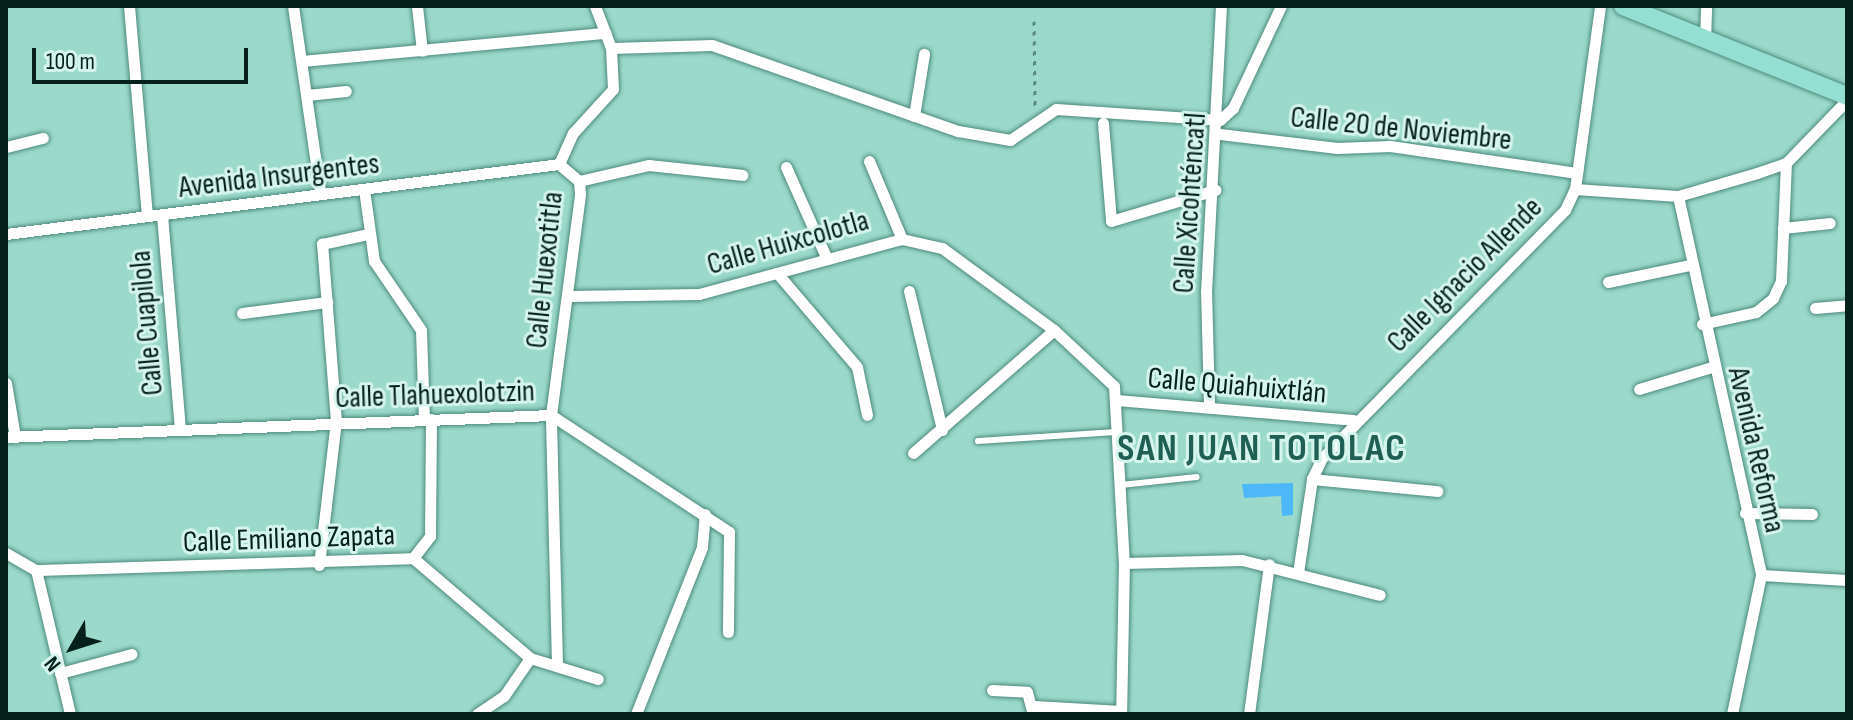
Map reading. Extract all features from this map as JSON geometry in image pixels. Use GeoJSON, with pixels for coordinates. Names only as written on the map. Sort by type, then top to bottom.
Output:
{"type":"FeatureCollection","features":[{"type":"Feature","properties":{"kind":"main road"},"geometry":{"type":"LineString","coordinates":[[1623,6],[1847,98]]}},
{"type":"Feature","properties":{"kind":"street","name":"Calle Cuapilola"},"geometry":{"type":"LineString","coordinates":[[129,6],[147,215]]}},
{"type":"Feature","properties":{"kind":"street"},"geometry":{"type":"LineString","coordinates":[[293,6],[320,192]]}},
{"type":"Feature","properties":{"kind":"street"},"geometry":{"type":"LineString","coordinates":[[417,6],[422,51]]}},
{"type":"Feature","properties":{"kind":"street","name":"Calle Huexotitla"},"geometry":{"type":"LineString","coordinates":[[557,665],[551,415],[569,296],[579,181],[559,164],[573,133],[613,89],[611,48],[595,6]]}},
{"type":"Feature","properties":{"kind":"street","name":"Calle Xicohténcatl"},"geometry":{"type":"LineString","coordinates":[[1209,404],[1206,292],[1220,134],[1221,6]]}},
{"type":"Feature","properties":{"kind":"street"},"geometry":{"type":"LineString","coordinates":[[611,48],[712,45],[771,60],[914,116],[1010,140],[1039,116],[1056,109],[1220,120],[1233,108],[1281,6]]}},
{"type":"Feature","properties":{"kind":"street","name":"Calle Ignacio Allende"},"geometry":{"type":"LineString","coordinates":[[1312,479],[1353,420],[1565,210],[1575,189],[1600,6]]}},
{"type":"Feature","properties":{"kind":"street"},"geometry":{"type":"LineString","coordinates":[[1705,40],[1706,6]]}},
{"type":"Feature","properties":{"kind":"street"},"geometry":{"type":"LineString","coordinates":[[302,61],[606,33]]}},
{"type":"Feature","properties":{"kind":"street"},"geometry":{"type":"LineString","coordinates":[[914,116],[924,54]]}},
{"type":"Feature","properties":{"kind":"street"},"geometry":{"type":"LineString","coordinates":[[307,95],[346,91]]}},
{"type":"Feature","properties":{"kind":"street"},"geometry":{"type":"LineString","coordinates":[[1575,189],[1678,196],[1786,163],[1847,98]]}},
{"type":"Feature","properties":{"kind":"street"},"geometry":{"type":"LineString","coordinates":[[1103,123],[1111,221],[1215,190]]}},
{"type":"Feature","properties":{"kind":"street","name":"Calle 20 de Noviembre"},"geometry":{"type":"LineString","coordinates":[[1220,134],[1337,148],[1390,146],[1577,173]]}},
{"type":"Feature","properties":{"kind":"street"},"geometry":{"type":"LineString","coordinates":[[6,147],[43,138]]}},
{"type":"Feature","properties":{"kind":"street"},"geometry":{"type":"LineString","coordinates":[[869,161],[902,239]]}},
{"type":"Feature","properties":{"kind":"street"},"geometry":{"type":"LineString","coordinates":[[1702,324],[1756,312],[1773,298],[1783,228],[1786,163]]}},
{"type":"Feature","properties":{"kind":"street","name":"Avenida Insurgentes"},"geometry":{"type":"LineString","coordinates":[[6,234],[559,164]]}},
{"type":"Feature","properties":{"kind":"street"},"geometry":{"type":"LineString","coordinates":[[579,181],[649,165],[742,175]]}},
{"type":"Feature","properties":{"kind":"street"},"geometry":{"type":"LineString","coordinates":[[786,167],[827,259]]}},
{"type":"Feature","properties":{"kind":"street"},"geometry":{"type":"LineString","coordinates":[[364,189],[368,234],[379,272],[421,330],[428,419],[430,536],[413,558]]}},
{"type":"Feature","properties":{"kind":"street","name":"Avenida Reforma"},"geometry":{"type":"LineString","coordinates":[[1678,196],[1702,324],[1761,575],[1757,621],[1732,714]]}},
{"type":"Feature","properties":{"kind":"street","name":"Calle Cuapilola"},"geometry":{"type":"LineString","coordinates":[[162,215],[180,428]]}},
{"type":"Feature","properties":{"kind":"street"},"geometry":{"type":"LineString","coordinates":[[1783,228],[1830,223]]}},
{"type":"Feature","properties":{"kind":"street"},"geometry":{"type":"LineString","coordinates":[[319,565],[336,421],[324,241],[368,234]]}},
{"type":"Feature","properties":{"kind":"street","name":"Calle Huixcolotla"},"geometry":{"type":"LineString","coordinates":[[569,296],[699,294],[902,239],[942,248],[1054,330],[1114,386],[1116,400]]}},
{"type":"Feature","properties":{"kind":"street"},"geometry":{"type":"LineString","coordinates":[[1608,282],[1690,265]]}},
{"type":"Feature","properties":{"kind":"street"},"geometry":{"type":"LineString","coordinates":[[777,273],[857,367],[867,415]]}},
{"type":"Feature","properties":{"kind":"street"},"geometry":{"type":"LineString","coordinates":[[909,291],[942,430]]}},
{"type":"Feature","properties":{"kind":"street"},"geometry":{"type":"LineString","coordinates":[[242,313],[327,302]]}},
{"type":"Feature","properties":{"kind":"street"},"geometry":{"type":"LineString","coordinates":[[1815,308],[1847,305]]}},
{"type":"Feature","properties":{"kind":"street"},"geometry":{"type":"LineString","coordinates":[[913,453],[1054,330]]}},
{"type":"Feature","properties":{"kind":"street"},"geometry":{"type":"LineString","coordinates":[[1639,389],[1712,367]]}},
{"type":"Feature","properties":{"kind":"street"},"geometry":{"type":"LineString","coordinates":[[6,383],[10,437]]}},
{"type":"Feature","properties":{"kind":"street"},"geometry":{"type":"LineString","coordinates":[[992,690],[1027,692],[1034,710],[1121,713],[1124,563],[1116,400]]}},
{"type":"Feature","properties":{"kind":"street","name":"Calle Quiahuixtlán"},"geometry":{"type":"LineString","coordinates":[[1116,400],[1209,404],[1353,420]]}},
{"type":"Feature","properties":{"kind":"street","name":"Calle Tlahuexolotzin"},"geometry":{"type":"LineString","coordinates":[[10,437],[336,421],[551,415],[729,532],[728,632]]}},
{"type":"Feature","properties":{"kind":"street"},"geometry":{"type":"LineString","coordinates":[[1298,573],[1312,479],[1437,491]]}},
{"type":"Feature","properties":{"kind":"street"},"geometry":{"type":"LineString","coordinates":[[1745,513],[1812,514]]}},
{"type":"Feature","properties":{"kind":"street"},"geometry":{"type":"LineString","coordinates":[[636,714],[702,547],[705,514]]}},
{"type":"Feature","properties":{"kind":"street"},"geometry":{"type":"LineString","coordinates":[[6,553],[36,570],[70,714]]}},
{"type":"Feature","properties":{"kind":"street","name":"Calle Emiliano Zapata"},"geometry":{"type":"LineString","coordinates":[[36,570],[319,565],[413,558],[530,658],[598,679]]}},
{"type":"Feature","properties":{"kind":"street"},"geometry":{"type":"LineString","coordinates":[[1124,563],[1269,564],[1380,595]]}},
{"type":"Feature","properties":{"kind":"street"},"geometry":{"type":"LineString","coordinates":[[1249,714],[1269,564]]}},
{"type":"Feature","properties":{"kind":"street"},"geometry":{"type":"LineString","coordinates":[[1761,575],[1847,580]]}},
{"type":"Feature","properties":{"kind":"street"},"geometry":{"type":"LineString","coordinates":[[60,673],[132,654]]}},
{"type":"Feature","properties":{"kind":"street"},"geometry":{"type":"LineString","coordinates":[[477,714],[504,696],[530,658]]}},
{"type":"Feature","properties":{"kind":"lane"},"geometry":{"type":"LineString","coordinates":[[978,441],[1119,432]]}},
{"type":"Feature","properties":{"kind":"lane"},"geometry":{"type":"LineString","coordinates":[[1121,485],[1197,477]]}},
{"type":"Feature","properties":{"kind":"path"},"geometry":{"type":"LineString","coordinates":[[1034,21],[1031,101],[1039,116]]}},
{"type":"Feature","properties":{"kind":"building"},"geometry":{"type":"Polygon","coordinates":[[[1293,483],[1293,515],[1282,516],[1281,496],[1244,498],[1242,484],[1293,483]]]}},
{"type":"Feature","properties":{"kind":"district","name":"SAN JUAN TOTOLAC"},"geometry":{"type":"Point","coordinates":[1262,449]}}]}
